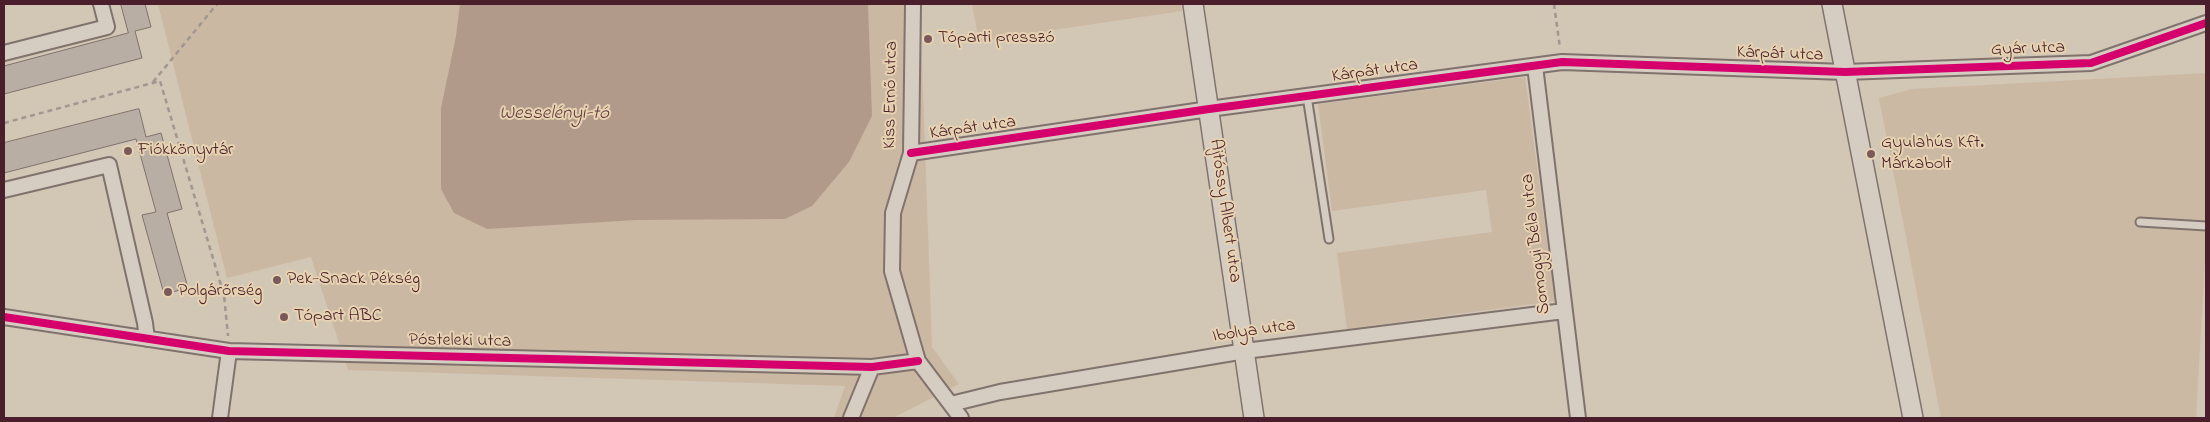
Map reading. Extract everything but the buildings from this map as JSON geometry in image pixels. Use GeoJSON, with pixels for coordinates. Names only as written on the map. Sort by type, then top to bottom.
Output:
{"type":"FeatureCollection","features":[{"type":"Feature","properties":{"kind":"street"},"geometry":{"type":"LineString","coordinates":[[4,53],[107,28],[101,4]]}},
{"type":"Feature","properties":{"kind":"street","name":"Kiss Ernő utca"},"geometry":{"type":"LineString","coordinates":[[913,4],[912,153],[893,213],[892,271],[918,361]]}},
{"type":"Feature","properties":{"kind":"street","name":"Ajtóssy Albert utca"},"geometry":{"type":"LineString","coordinates":[[1193,4],[1254,418]]}},
{"type":"Feature","properties":{"kind":"street"},"geometry":{"type":"LineString","coordinates":[[1832,4],[1913,418]]}},
{"type":"Feature","properties":{"kind":"street","name":"Gyár utca"},"geometry":{"type":"LineString","coordinates":[[1845,72],[2091,63],[2206,23]]}},
{"type":"Feature","properties":{"kind":"street","name":"Kárpát utca"},"geometry":{"type":"LineString","coordinates":[[912,153],[1209,109],[1562,62],[1845,72]]}},
{"type":"Feature","properties":{"kind":"street","name":"Somogyi Béla utca"},"geometry":{"type":"LineString","coordinates":[[1535,66],[1578,418]]}},
{"type":"Feature","properties":{"kind":"street"},"geometry":{"type":"LineString","coordinates":[[4,190],[109,165],[147,339]]}},
{"type":"Feature","properties":{"kind":"street","name":"Ibolya utca"},"geometry":{"type":"LineString","coordinates":[[951,404],[1000,392],[1244,351],[1564,311]]}},
{"type":"Feature","properties":{"kind":"street","name":"Pósteleki utca"},"geometry":{"type":"LineString","coordinates":[[4,317],[229,351],[872,367],[918,361]]}},
{"type":"Feature","properties":{"kind":"street"},"geometry":{"type":"LineString","coordinates":[[220,418],[229,351]]}},
{"type":"Feature","properties":{"kind":"street"},"geometry":{"type":"LineString","coordinates":[[918,361],[961,418]]}},
{"type":"Feature","properties":{"kind":"street"},"geometry":{"type":"LineString","coordinates":[[851,418],[872,367]]}},
{"type":"Feature","properties":{"kind":"lane"},"geometry":{"type":"LineString","coordinates":[[1307,96],[1329,238]]}},
{"type":"Feature","properties":{"kind":"lane"},"geometry":{"type":"LineString","coordinates":[[2140,222],[2206,226]]}},
{"type":"Feature","properties":{"kind":"path"},"geometry":{"type":"LineString","coordinates":[[152,83],[217,4]]}},
{"type":"Feature","properties":{"kind":"path"},"geometry":{"type":"LineString","coordinates":[[1554,4],[1562,62]]}},
{"type":"Feature","properties":{"kind":"path"},"geometry":{"type":"LineString","coordinates":[[4,123],[160,81],[224,295],[229,351]]}},
{"type":"Feature","properties":{"kind":"shaded area"},"geometry":{"type":"Polygon","coordinates":[[[158,4],[920,4],[932,347],[959,384],[893,418],[834,418],[845,386],[348,370],[311,257],[227,278],[158,4]]]}},
{"type":"Feature","properties":{"kind":"shaded area"},"geometry":{"type":"Polygon","coordinates":[[[972,4],[1181,4],[1182,11],[979,41],[972,4]]]}},
{"type":"Feature","properties":{"kind":"shaded area"},"geometry":{"type":"Polygon","coordinates":[[[2206,73],[2206,243],[2196,418],[1941,418],[1879,98],[1912,89],[2206,73]]]}},
{"type":"Feature","properties":{"kind":"shaded area"},"geometry":{"type":"Polygon","coordinates":[[[1525,77],[1555,301],[1347,329],[1337,253],[1492,232],[1486,190],[1332,211],[1318,104],[1525,77]]]}},
{"type":"Feature","properties":{"kind":"water","name":"Wesselényi-tó"},"geometry":{"type":"Polygon","coordinates":[[[460,4],[868,4],[872,116],[849,162],[812,206],[785,219],[637,220],[487,229],[454,213],[441,189],[441,108],[456,36],[460,4]]]}},
{"type":"Feature","properties":{"kind":"cycle path"},"geometry":{"type":"LineString","coordinates":[[911,153],[1209,109],[1562,62],[1845,72],[2091,63],[2206,23]]}},
{"type":"Feature","properties":{"kind":"cycle path"},"geometry":{"type":"LineString","coordinates":[[4,317],[229,351],[872,367],[918,361]]}},
{"type":"Feature","properties":{"kind":"place","name":"Tóparti presszó"},"geometry":{"type":"Point","coordinates":[928,39]}},
{"type":"Feature","properties":{"kind":"place","name":"Fiókkönyvtár"},"geometry":{"type":"Point","coordinates":[128,151]}},
{"type":"Feature","properties":{"kind":"place","name":"Gyulahús Kft. Márkabolt"},"geometry":{"type":"Point","coordinates":[1871,154]}},
{"type":"Feature","properties":{"kind":"place","name":"Pek-Snack Pékség"},"geometry":{"type":"Point","coordinates":[277,280]}},
{"type":"Feature","properties":{"kind":"place","name":"Polgárőrség"},"geometry":{"type":"Point","coordinates":[168,292]}},
{"type":"Feature","properties":{"kind":"place","name":"Tópart ABC"},"geometry":{"type":"Point","coordinates":[284,317]}}]}
